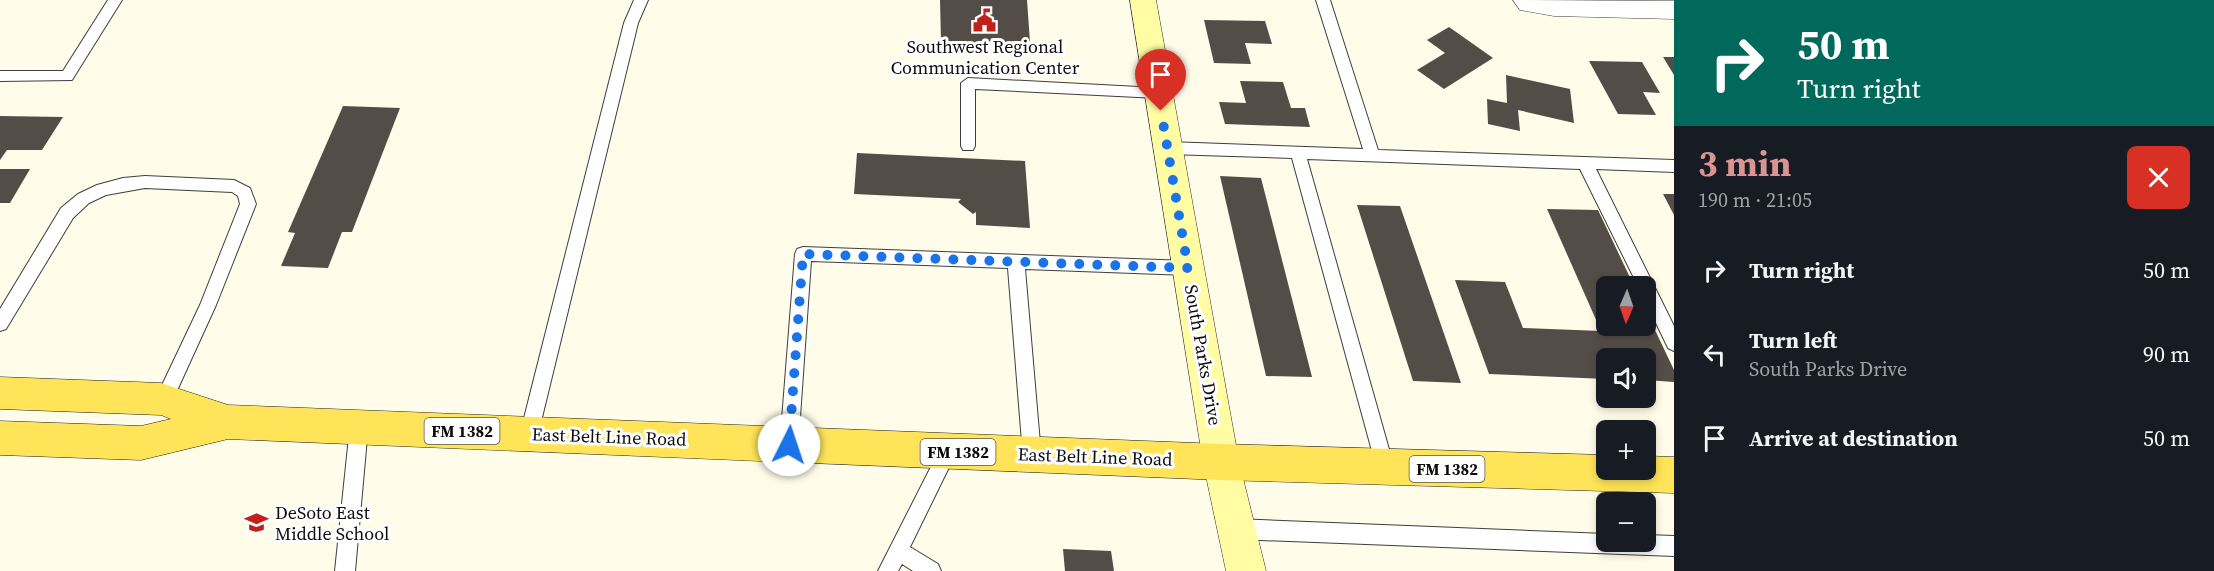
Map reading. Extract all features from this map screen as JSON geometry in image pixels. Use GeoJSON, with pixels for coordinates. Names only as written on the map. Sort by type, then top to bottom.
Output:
{"type":"FeatureCollection","features":[{"type":"Feature","properties":{"kind":"main road","name":"East Belt Line Road"},"geometry":{"type":"LineString","coordinates":[[0,393],[165,400],[228,422]]}},
{"type":"Feature","properties":{"kind":"main road","name":"East Belt Line Road"},"geometry":{"type":"LineString","coordinates":[[0,438],[141,443],[228,422],[1032,455],[1674,476]]}},
{"type":"Feature","properties":{"kind":"street","name":"South Parks Drive"},"geometry":{"type":"LineString","coordinates":[[1143,0],[1221,462],[1246,571]]}},
{"type":"Feature","properties":{"kind":"street"},"geometry":{"type":"LineString","coordinates":[[1526,0],[1528,3],[1554,7],[1674,10]]}},
{"type":"Feature","properties":{"kind":"lane"},"geometry":{"type":"LineString","coordinates":[[0,76],[67,76],[115,0]]}},
{"type":"Feature","properties":{"kind":"lane"},"geometry":{"type":"LineString","coordinates":[[529,434],[631,23],[641,0]]}},
{"type":"Feature","properties":{"kind":"lane"},"geometry":{"type":"LineString","coordinates":[[1323,0],[1372,155]]}},
{"type":"Feature","properties":{"kind":"lane"},"geometry":{"type":"LineString","coordinates":[[968,146],[968,83],[1158,93]]}},
{"type":"Feature","properties":{"kind":"lane"},"geometry":{"type":"LineString","coordinates":[[1168,148],[1674,166]]}},
{"type":"Feature","properties":{"kind":"lane"},"geometry":{"type":"LineString","coordinates":[[1298,153],[1385,467]]}},
{"type":"Feature","properties":{"kind":"lane"},"geometry":{"type":"LineString","coordinates":[[1586,163],[1674,343]]}},
{"type":"Feature","properties":{"kind":"lane"},"geometry":{"type":"LineString","coordinates":[[0,324],[68,213],[77,202],[93,192],[127,182],[234,186],[245,192],[248,204],[208,305],[165,400]]}},
{"type":"Feature","properties":{"kind":"lane"},"geometry":{"type":"LineString","coordinates":[[789,445],[803,254],[1188,268]]}},
{"type":"Feature","properties":{"kind":"lane"},"geometry":{"type":"LineString","coordinates":[[1016,261],[1032,455]]}},
{"type":"Feature","properties":{"kind":"lane"},"geometry":{"type":"LineString","coordinates":[[345,571],[359,427]]}},
{"type":"Feature","properties":{"kind":"lane"},"geometry":{"type":"LineString","coordinates":[[888,571],[948,451]]}},
{"type":"Feature","properties":{"kind":"lane"},"geometry":{"type":"LineString","coordinates":[[1236,529],[1674,546]]}},
{"type":"Feature","properties":{"kind":"lane"},"geometry":{"type":"LineString","coordinates":[[898,551],[931,571]]}},
{"type":"Feature","properties":{"kind":"building","name":"Southwest Regional Communication Center"},"geometry":{"type":"Polygon","coordinates":[[[940,0],[1027,0],[1030,42],[1012,41],[1009,45],[941,42],[940,0]]]}},
{"type":"Feature","properties":{"kind":"building"},"geometry":{"type":"Polygon","coordinates":[[[1204,20],[1265,21],[1272,44],[1245,43],[1251,64],[1214,63],[1204,20]]]}},
{"type":"Feature","properties":{"kind":"building"},"geometry":{"type":"Polygon","coordinates":[[[1449,27],[1493,58],[1444,89],[1417,70],[1445,53],[1427,40],[1449,27]]]}},
{"type":"Feature","properties":{"kind":"building"},"geometry":{"type":"Polygon","coordinates":[[[1663,57],[1674,57],[1674,75],[1663,57]]]}},
{"type":"Feature","properties":{"kind":"building"},"geometry":{"type":"Polygon","coordinates":[[[1589,61],[1642,62],[1660,93],[1643,92],[1656,115],[1618,114],[1589,61]]]}},
{"type":"Feature","properties":{"kind":"building"},"geometry":{"type":"Polygon","coordinates":[[[1506,75],[1570,89],[1574,123],[1518,110],[1520,131],[1488,124],[1487,99],[1507,103],[1506,75]]]}},
{"type":"Feature","properties":{"kind":"building"},"geometry":{"type":"Polygon","coordinates":[[[1240,81],[1283,82],[1291,108],[1305,108],[1310,127],[1225,124],[1219,102],[1246,103],[1240,81]]]}},
{"type":"Feature","properties":{"kind":"building"},"geometry":{"type":"Polygon","coordinates":[[[343,106],[400,108],[352,232],[342,232],[328,268],[281,266],[295,233],[288,232],[343,106]]]}},
{"type":"Feature","properties":{"kind":"building"},"geometry":{"type":"Polygon","coordinates":[[[0,116],[63,117],[42,150],[7,150],[0,160],[0,116]]]}},
{"type":"Feature","properties":{"kind":"building"},"geometry":{"type":"Polygon","coordinates":[[[857,153],[1025,161],[1030,228],[976,225],[976,212],[973,214],[958,202],[961,199],[854,194],[857,153]]]}},
{"type":"Feature","properties":{"kind":"building"},"geometry":{"type":"Polygon","coordinates":[[[0,169],[30,169],[10,203],[0,203],[0,169]]]}},
{"type":"Feature","properties":{"kind":"building"},"geometry":{"type":"Polygon","coordinates":[[[1220,176],[1261,178],[1312,377],[1266,376],[1220,176]]]}},
{"type":"Feature","properties":{"kind":"building"},"geometry":{"type":"Polygon","coordinates":[[[1663,194],[1674,194],[1674,215],[1663,194]]]}},
{"type":"Feature","properties":{"kind":"building"},"geometry":{"type":"Polygon","coordinates":[[[1357,205],[1400,206],[1461,383],[1413,381],[1357,205]]]}},
{"type":"Feature","properties":{"kind":"building"},"geometry":{"type":"Polygon","coordinates":[[[1547,209],[1598,210],[1629,276],[1596,276],[1596,320],[1547,209]]]}},
{"type":"Feature","properties":{"kind":"building"},"geometry":{"type":"Polygon","coordinates":[[[1455,280],[1505,282],[1523,328],[1596,331],[1596,336],[1656,336],[1656,332],[1674,370],[1674,382],[1656,381],[1656,348],[1596,348],[1596,379],[1489,374],[1455,280]]]}},
{"type":"Feature","properties":{"kind":"building"},"geometry":{"type":"Polygon","coordinates":[[[1063,549],[1111,551],[1114,571],[1065,571],[1063,549]]]}},
{"type":"Feature","properties":{"kind":"place","name":"Southwest Regional Communication Center"},"geometry":{"type":"Point","coordinates":[985,21]}},
{"type":"Feature","properties":{"kind":"place","name":"DeSoto East Middle School"},"geometry":{"type":"Point","coordinates":[257,523]}},
{"type":"Feature","properties":{"kind":"route"},"geometry":{"type":"LineString","coordinates":[[789,445],[803,254],[1188,268],[1161,111]]}}]}
